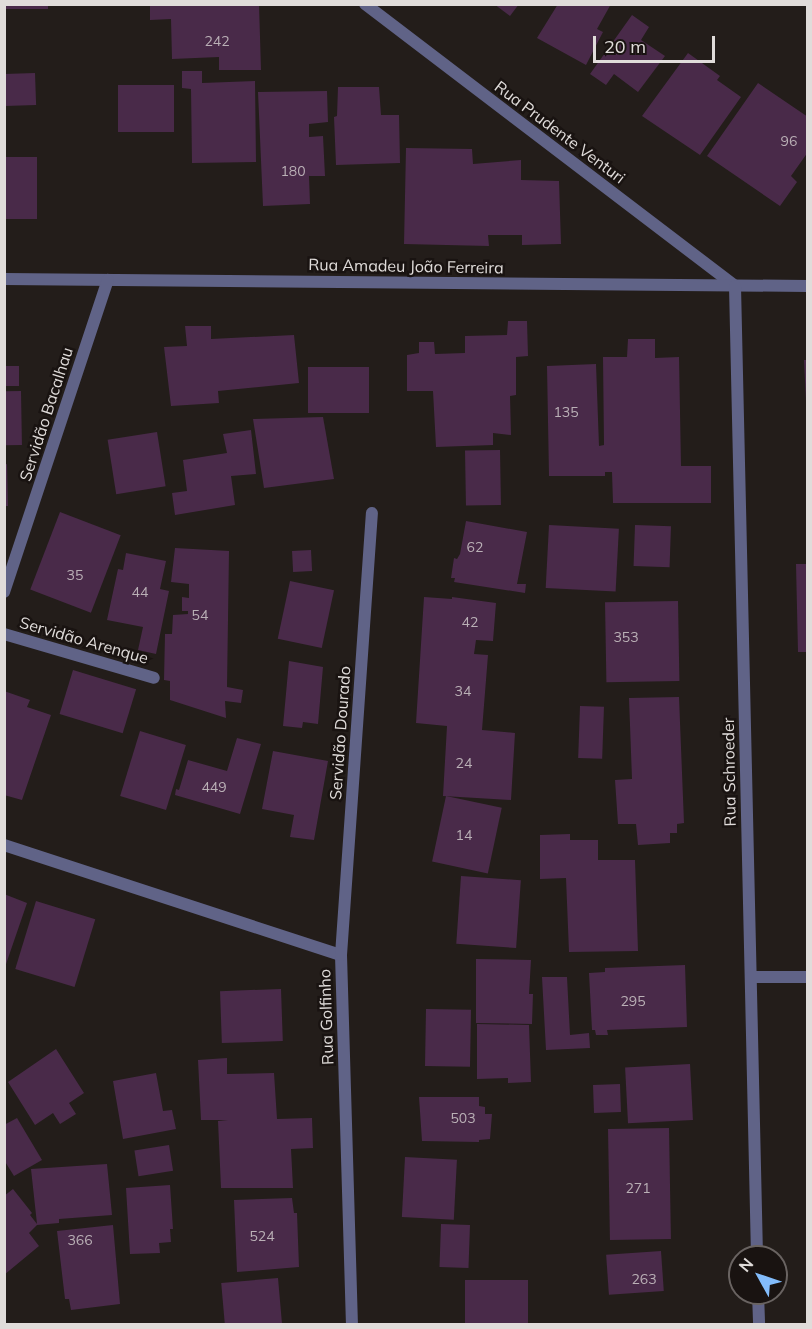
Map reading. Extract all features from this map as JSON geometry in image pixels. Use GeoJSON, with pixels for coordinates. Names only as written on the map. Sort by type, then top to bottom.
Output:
{"type":"FeatureCollection","features":[{"type":"Feature","properties":{"kind":"street","name":"Rua Prudente Venturi"},"geometry":{"type":"LineString","coordinates":[[365,4],[735,286]]}},
{"type":"Feature","properties":{"kind":"street","name":"Rua Amadeu João Ferreira"},"geometry":{"type":"LineString","coordinates":[[4,279],[807,286]]}},
{"type":"Feature","properties":{"kind":"street","name":"Servidão Bacalhau"},"geometry":{"type":"LineString","coordinates":[[4,592],[108,280]]}},
{"type":"Feature","properties":{"kind":"street","name":"Rua Schroeder"},"geometry":{"type":"LineString","coordinates":[[735,286],[757,1245]]}},
{"type":"Feature","properties":{"kind":"street","name":"Servidão Dourado"},"geometry":{"type":"LineString","coordinates":[[341,955],[372,513]]}},
{"type":"Feature","properties":{"kind":"street","name":"Servidão Arenque"},"geometry":{"type":"LineString","coordinates":[[4,634],[154,678]]}},
{"type":"Feature","properties":{"kind":"street","name":"Rua Golfinho"},"geometry":{"type":"LineString","coordinates":[[4,845],[341,955],[352,1324]]}},
{"type":"Feature","properties":{"kind":"street"},"geometry":{"type":"LineString","coordinates":[[751,977],[807,977]]}},
{"type":"Feature","properties":{"kind":"street"},"geometry":{"type":"LineString","coordinates":[[758,1305],[759,1324]]}},
{"type":"Feature","properties":{"kind":"building"},"geometry":{"type":"Polygon","coordinates":[[[4,4],[48,4],[48,9],[4,9],[4,4]]]}},
{"type":"Feature","properties":{"kind":"building"},"geometry":{"type":"Polygon","coordinates":[[[150,4],[259,4],[261,70],[219,70],[219,57],[172,59],[171,19],[150,20],[150,4]]]}},
{"type":"Feature","properties":{"kind":"building"},"geometry":{"type":"Polygon","coordinates":[[[494,4],[519,4],[510,16],[494,4]]]}},
{"type":"Feature","properties":{"kind":"building"},"geometry":{"type":"Polygon","coordinates":[[[558,4],[611,4],[597,29],[603,32],[586,65],[537,38],[558,4]]]}},
{"type":"Feature","properties":{"kind":"building"},"geometry":{"type":"Polygon","coordinates":[[[632,15],[649,27],[641,40],[665,56],[638,92],[614,74],[606,85],[590,74],[632,15]]]}},
{"type":"Feature","properties":{"kind":"building"},"geometry":{"type":"Polygon","coordinates":[[[688,53],[720,76],[717,80],[741,97],[700,155],[642,116],[688,53]]]}},
{"type":"Feature","properties":{"kind":"building"},"geometry":{"type":"Polygon","coordinates":[[[182,71],[202,71],[202,83],[255,81],[256,162],[192,163],[191,89],[182,88],[182,71]]]}},
{"type":"Feature","properties":{"kind":"building"},"geometry":{"type":"Polygon","coordinates":[[[35,73],[36,105],[5,106],[4,74],[35,73]]]}},
{"type":"Feature","properties":{"kind":"building"},"geometry":{"type":"Polygon","coordinates":[[[758,83],[808,117],[808,152],[791,176],[797,182],[780,206],[707,156],[758,83]]]}},
{"type":"Feature","properties":{"kind":"building"},"geometry":{"type":"Polygon","coordinates":[[[118,85],[174,85],[174,132],[118,132],[118,85]]]}},
{"type":"Feature","properties":{"kind":"building"},"geometry":{"type":"Polygon","coordinates":[[[338,87],[379,87],[381,115],[399,115],[400,163],[336,165],[334,117],[337,116],[338,87]]]}},
{"type":"Feature","properties":{"kind":"building"},"geometry":{"type":"Polygon","coordinates":[[[327,91],[328,122],[309,124],[309,137],[323,136],[325,176],[309,176],[310,204],[263,206],[258,92],[327,91]]]}},
{"type":"Feature","properties":{"kind":"building"},"geometry":{"type":"Polygon","coordinates":[[[406,148],[472,149],[473,164],[521,160],[521,180],[559,181],[561,244],[522,245],[522,235],[488,235],[489,246],[404,244],[406,148]]]}},
{"type":"Feature","properties":{"kind":"building"},"geometry":{"type":"Polygon","coordinates":[[[4,157],[37,157],[37,219],[4,219],[4,157]]]}},
{"type":"Feature","properties":{"kind":"building"},"geometry":{"type":"Polygon","coordinates":[[[508,321],[527,321],[528,356],[516,357],[516,395],[510,396],[511,435],[493,433],[493,445],[436,447],[433,391],[407,391],[407,355],[419,353],[419,342],[434,342],[435,354],[465,353],[465,336],[507,335],[508,321]]]}},
{"type":"Feature","properties":{"kind":"building"},"geometry":{"type":"Polygon","coordinates":[[[185,326],[211,326],[211,339],[294,335],[299,383],[218,391],[219,403],[171,406],[164,347],[187,346],[185,326]]]}},
{"type":"Feature","properties":{"kind":"building"},"geometry":{"type":"Polygon","coordinates":[[[628,339],[655,339],[655,358],[679,357],[681,466],[711,466],[711,503],[613,503],[612,472],[605,472],[605,476],[549,476],[547,366],[596,364],[599,446],[604,445],[603,357],[627,357],[628,339]]]}},
{"type":"Feature","properties":{"kind":"building"},"geometry":{"type":"Polygon","coordinates":[[[804,360],[808,360],[808,401],[806,401],[804,360]]]}},
{"type":"Feature","properties":{"kind":"building"},"geometry":{"type":"Polygon","coordinates":[[[4,366],[19,366],[19,386],[4,386],[4,366]]]}},
{"type":"Feature","properties":{"kind":"building"},"geometry":{"type":"Polygon","coordinates":[[[308,367],[369,367],[369,413],[308,413],[308,367]]]}},
{"type":"Feature","properties":{"kind":"building"},"geometry":{"type":"Polygon","coordinates":[[[4,391],[21,391],[22,445],[5,445],[4,391]]]}},
{"type":"Feature","properties":{"kind":"building"},"geometry":{"type":"Polygon","coordinates":[[[323,417],[334,479],[264,488],[253,419],[323,417]]]}},
{"type":"Feature","properties":{"kind":"building"},"geometry":{"type":"Polygon","coordinates":[[[251,430],[256,474],[231,476],[235,505],[175,515],[172,493],[187,491],[183,460],[227,453],[223,434],[251,430]]]}},
{"type":"Feature","properties":{"kind":"building"},"geometry":{"type":"Polygon","coordinates":[[[157,432],[166,486],[116,494],[108,440],[157,432]]]}},
{"type":"Feature","properties":{"kind":"building"},"geometry":{"type":"Polygon","coordinates":[[[500,450],[501,505],[466,506],[465,451],[500,450]]]}},
{"type":"Feature","properties":{"kind":"building"},"geometry":{"type":"Polygon","coordinates":[[[7,464],[8,506],[4,506],[4,465],[7,464]]]}},
{"type":"Feature","properties":{"kind":"building"},"geometry":{"type":"Polygon","coordinates":[[[60,512],[121,535],[91,613],[30,589],[60,512]]]}},
{"type":"Feature","properties":{"kind":"building"},"geometry":{"type":"Polygon","coordinates":[[[466,521],[527,532],[517,584],[526,584],[525,593],[454,582],[455,578],[451,578],[454,558],[457,559],[460,554],[466,521]]]}},
{"type":"Feature","properties":{"kind":"building"},"geometry":{"type":"Polygon","coordinates":[[[549,525],[619,529],[616,592],[546,588],[549,525]]]}},
{"type":"Feature","properties":{"kind":"building"},"geometry":{"type":"Polygon","coordinates":[[[635,525],[671,526],[670,567],[634,566],[635,525]]]}},
{"type":"Feature","properties":{"kind":"building"},"geometry":{"type":"Polygon","coordinates":[[[175,548],[229,551],[227,687],[243,690],[241,703],[225,701],[226,718],[170,700],[170,681],[164,680],[165,634],[172,634],[173,615],[188,614],[188,611],[182,611],[182,597],[189,598],[189,584],[171,582],[175,548]]]}},
{"type":"Feature","properties":{"kind":"building"},"geometry":{"type":"Polygon","coordinates":[[[311,550],[312,571],[293,572],[292,551],[311,550]]]}},
{"type":"Feature","properties":{"kind":"building"},"geometry":{"type":"Polygon","coordinates":[[[126,553],[166,561],[160,589],[169,591],[156,654],[138,650],[143,627],[107,620],[118,569],[123,570],[126,553]]]}},
{"type":"Feature","properties":{"kind":"building"},"geometry":{"type":"Polygon","coordinates":[[[796,564],[808,564],[808,652],[798,652],[796,564]]]}},
{"type":"Feature","properties":{"kind":"building"},"geometry":{"type":"Polygon","coordinates":[[[290,581],[334,590],[322,648],[278,639],[290,581]]]}},
{"type":"Feature","properties":{"kind":"building"},"geometry":{"type":"Polygon","coordinates":[[[424,597],[452,599],[452,597],[496,603],[493,641],[476,640],[474,654],[488,655],[482,730],[515,733],[511,800],[443,796],[447,726],[416,723],[424,597]]]}},
{"type":"Feature","properties":{"kind":"building"},"geometry":{"type":"Polygon","coordinates":[[[678,601],[679,681],[606,682],[605,602],[678,601]]]}},
{"type":"Feature","properties":{"kind":"building"},"geometry":{"type":"Polygon","coordinates":[[[289,661],[323,667],[318,724],[303,722],[302,728],[283,726],[289,661]]]}},
{"type":"Feature","properties":{"kind":"building"},"geometry":{"type":"Polygon","coordinates":[[[73,670],[136,689],[123,733],[60,714],[73,670]]]}},
{"type":"Feature","properties":{"kind":"building"},"geometry":{"type":"Polygon","coordinates":[[[4,691],[30,700],[27,707],[51,715],[22,800],[4,795],[4,691]]]}},
{"type":"Feature","properties":{"kind":"building"},"geometry":{"type":"Polygon","coordinates":[[[679,697],[684,823],[677,824],[677,833],[670,833],[670,843],[638,845],[636,824],[618,824],[615,780],[632,779],[629,698],[679,697]]]}},
{"type":"Feature","properties":{"kind":"building"},"geometry":{"type":"Polygon","coordinates":[[[580,706],[604,707],[602,759],[578,758],[580,706]]]}},
{"type":"Feature","properties":{"kind":"building"},"geometry":{"type":"Polygon","coordinates":[[[140,731],[186,745],[166,810],[120,796],[140,731]]]}},
{"type":"Feature","properties":{"kind":"building"},"geometry":{"type":"Polygon","coordinates":[[[237,738],[261,744],[240,814],[175,795],[176,789],[179,790],[188,760],[227,771],[237,738]]]}},
{"type":"Feature","properties":{"kind":"building"},"geometry":{"type":"Polygon","coordinates":[[[273,751],[328,761],[314,840],[290,837],[294,815],[262,809],[273,751]]]}},
{"type":"Feature","properties":{"kind":"building"},"geometry":{"type":"Polygon","coordinates":[[[446,796],[502,808],[488,873],[432,862],[446,796]]]}},
{"type":"Feature","properties":{"kind":"building"},"geometry":{"type":"Polygon","coordinates":[[[570,834],[570,840],[598,840],[598,860],[635,860],[638,951],[569,952],[566,878],[540,879],[540,835],[570,834]]]}},
{"type":"Feature","properties":{"kind":"building"},"geometry":{"type":"Polygon","coordinates":[[[461,876],[521,880],[516,948],[456,944],[461,876]]]}},
{"type":"Feature","properties":{"kind":"building"},"geometry":{"type":"Polygon","coordinates":[[[4,894],[27,903],[5,967],[4,967],[4,894]]]}},
{"type":"Feature","properties":{"kind":"building"},"geometry":{"type":"Polygon","coordinates":[[[36,901],[95,919],[75,987],[15,969],[36,901]]]}},
{"type":"Feature","properties":{"kind":"building"},"geometry":{"type":"Polygon","coordinates":[[[476,959],[531,960],[529,994],[533,994],[532,1024],[476,1023],[476,959]]]}},
{"type":"Feature","properties":{"kind":"building"},"geometry":{"type":"Polygon","coordinates":[[[685,965],[687,1027],[607,1030],[608,1035],[596,1035],[595,1030],[592,1030],[589,973],[605,972],[605,968],[685,965]]]}},
{"type":"Feature","properties":{"kind":"building"},"geometry":{"type":"Polygon","coordinates":[[[542,977],[567,977],[570,1035],[589,1033],[590,1048],[546,1050],[542,977]]]}},
{"type":"Feature","properties":{"kind":"building"},"geometry":{"type":"Polygon","coordinates":[[[281,989],[283,1041],[222,1043],[220,991],[281,989]]]}},
{"type":"Feature","properties":{"kind":"building"},"geometry":{"type":"Polygon","coordinates":[[[426,1009],[471,1010],[470,1067],[425,1066],[426,1009]]]}},
{"type":"Feature","properties":{"kind":"building"},"geometry":{"type":"Polygon","coordinates":[[[477,1024],[529,1025],[531,1082],[508,1083],[508,1078],[477,1079],[477,1024]]]}},
{"type":"Feature","properties":{"kind":"building"},"geometry":{"type":"Polygon","coordinates":[[[56,1049],[84,1093],[69,1103],[76,1114],[60,1124],[53,1113],[35,1125],[8,1082],[56,1049]]]}},
{"type":"Feature","properties":{"kind":"building"},"geometry":{"type":"Polygon","coordinates":[[[227,1058],[227,1074],[274,1073],[277,1119],[312,1118],[313,1148],[291,1149],[293,1188],[221,1188],[218,1121],[228,1120],[201,1120],[198,1060],[227,1058]]]}},
{"type":"Feature","properties":{"kind":"building"},"geometry":{"type":"Polygon","coordinates":[[[690,1064],[693,1120],[628,1123],[625,1067],[690,1064]]]}},
{"type":"Feature","properties":{"kind":"building"},"geometry":{"type":"Polygon","coordinates":[[[156,1073],[163,1111],[172,1110],[176,1129],[123,1139],[113,1081],[156,1073]]]}},
{"type":"Feature","properties":{"kind":"building"},"geometry":{"type":"Polygon","coordinates":[[[620,1084],[621,1112],[594,1113],[593,1085],[620,1084]]]}},
{"type":"Feature","properties":{"kind":"building"},"geometry":{"type":"Polygon","coordinates":[[[419,1097],[479,1097],[479,1106],[485,1107],[485,1114],[492,1114],[490,1139],[479,1140],[479,1142],[422,1141],[419,1097]]]}},
{"type":"Feature","properties":{"kind":"building"},"geometry":{"type":"Polygon","coordinates":[[[17,1118],[42,1160],[14,1176],[4,1160],[4,1125],[17,1118]]]}},
{"type":"Feature","properties":{"kind":"building"},"geometry":{"type":"Polygon","coordinates":[[[669,1128],[671,1239],[610,1240],[608,1129],[669,1128]]]}},
{"type":"Feature","properties":{"kind":"building"},"geometry":{"type":"Polygon","coordinates":[[[169,1145],[173,1171],[138,1176],[134,1150],[169,1145]]]}},
{"type":"Feature","properties":{"kind":"building"},"geometry":{"type":"Polygon","coordinates":[[[405,1157],[457,1160],[454,1220],[402,1217],[405,1157]]]}},
{"type":"Feature","properties":{"kind":"building"},"geometry":{"type":"Polygon","coordinates":[[[107,1164],[112,1215],[59,1219],[59,1223],[37,1225],[29,1233],[39,1246],[4,1275],[4,1196],[13,1189],[32,1213],[30,1215],[37,1224],[31,1169],[107,1164]]]}},
{"type":"Feature","properties":{"kind":"building"},"geometry":{"type":"Polygon","coordinates":[[[170,1185],[173,1229],[170,1229],[171,1242],[159,1243],[160,1253],[130,1254],[126,1188],[170,1185]]]}},
{"type":"Feature","properties":{"kind":"building"},"geometry":{"type":"Polygon","coordinates":[[[292,1198],[294,1213],[297,1213],[299,1267],[237,1272],[234,1200],[292,1198]]]}},
{"type":"Feature","properties":{"kind":"building"},"geometry":{"type":"Polygon","coordinates":[[[441,1224],[470,1225],[468,1268],[439,1267],[441,1224]]]}},
{"type":"Feature","properties":{"kind":"building"},"geometry":{"type":"Polygon","coordinates":[[[113,1225],[120,1304],[71,1310],[69,1299],[65,1299],[57,1231],[113,1225]]]}},
{"type":"Feature","properties":{"kind":"building"},"geometry":{"type":"Polygon","coordinates":[[[661,1251],[664,1291],[609,1295],[606,1255],[661,1251]]]}},
{"type":"Feature","properties":{"kind":"building"},"geometry":{"type":"Polygon","coordinates":[[[278,1278],[282,1324],[225,1324],[221,1283],[278,1278]]]}},
{"type":"Feature","properties":{"kind":"building"},"geometry":{"type":"Polygon","coordinates":[[[465,1280],[528,1280],[528,1324],[465,1324],[465,1280]]]}}]}
